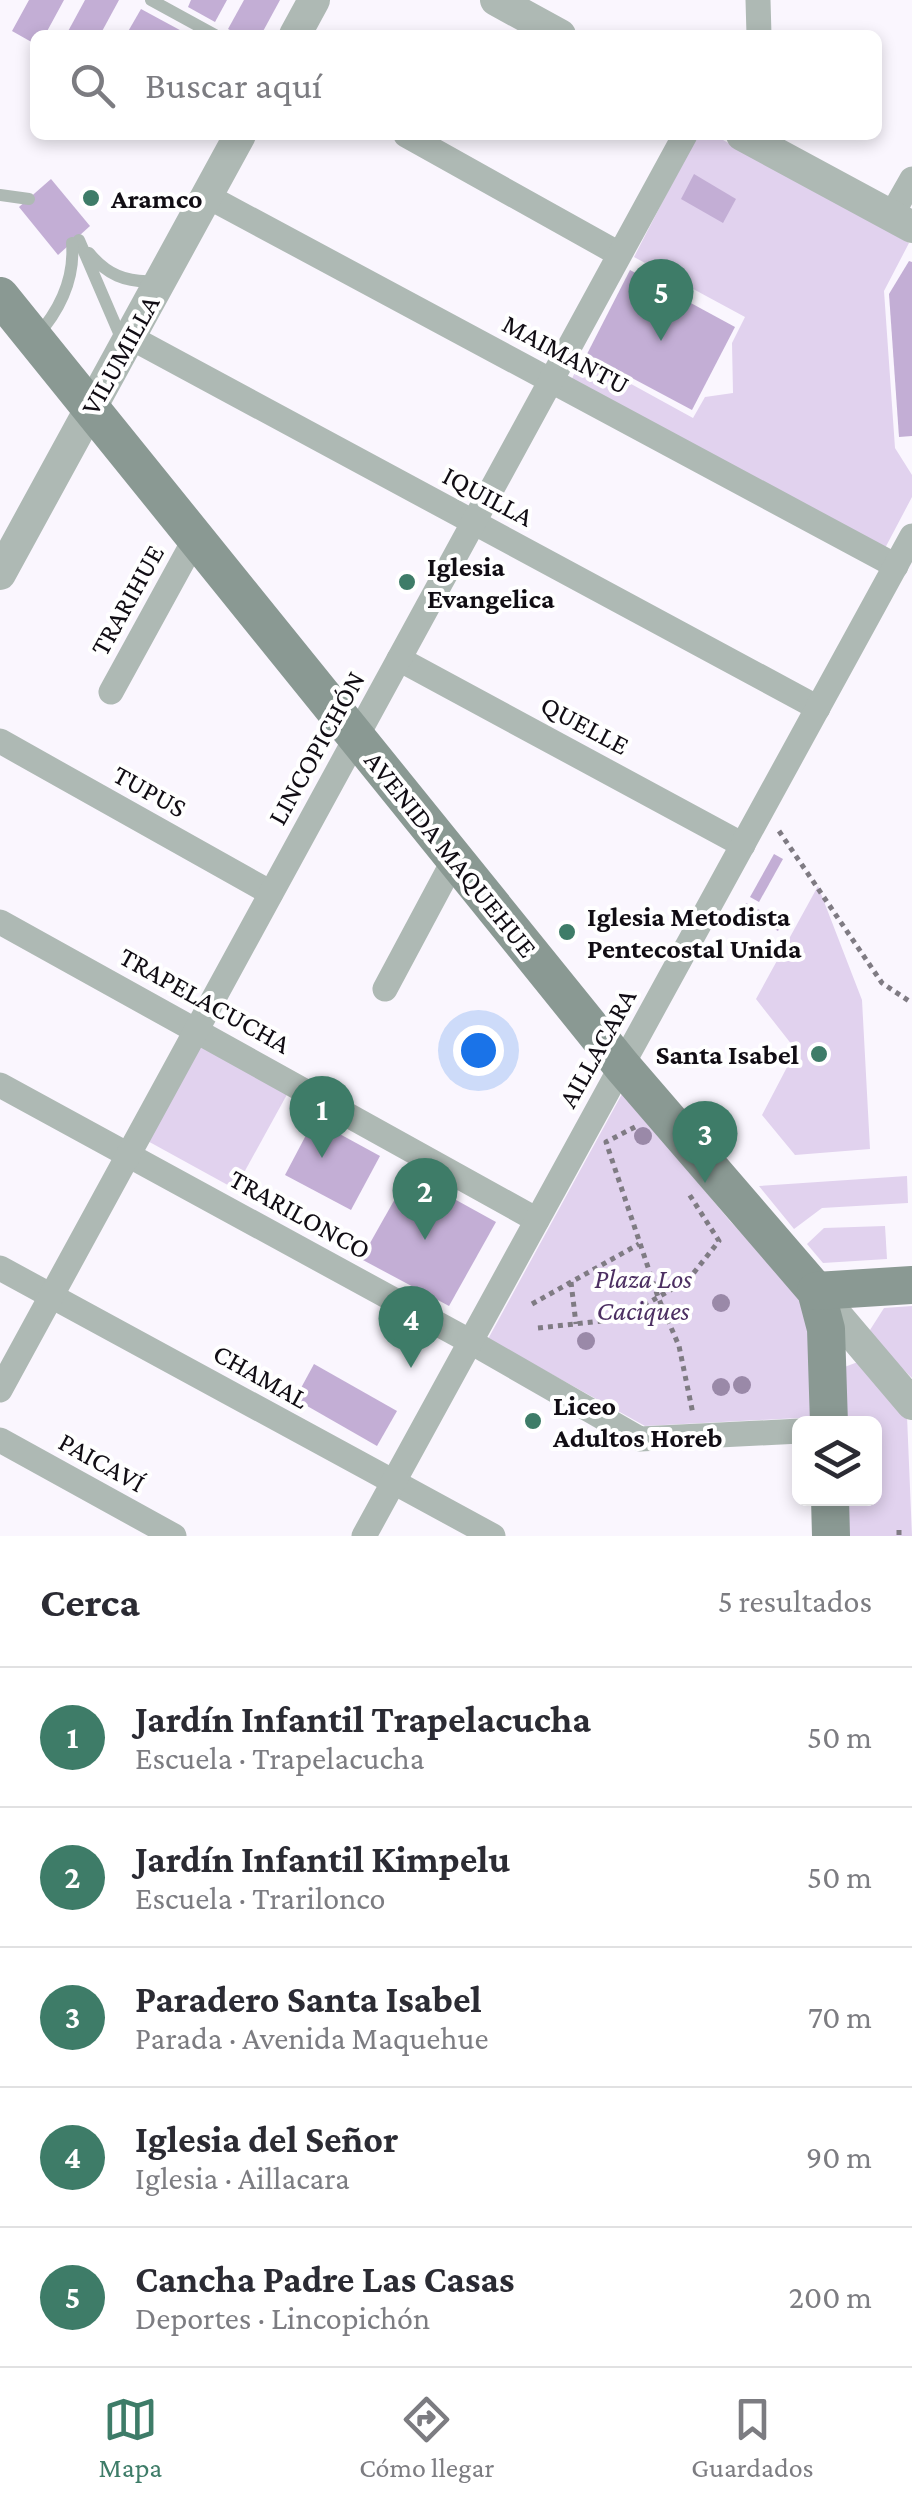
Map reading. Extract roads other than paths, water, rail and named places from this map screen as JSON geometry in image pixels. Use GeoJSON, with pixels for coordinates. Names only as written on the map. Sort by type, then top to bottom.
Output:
{"type":"FeatureCollection","features":[{"type":"Feature","properties":{"kind":"main road","name":"AVENIDA MAQUEHUE"},"geometry":{"type":"LineString","coordinates":[[0,296],[622,1066],[816,1291]]}},
{"type":"Feature","properties":{"kind":"main road"},"geometry":{"type":"LineString","coordinates":[[829,1416],[826,1329],[816,1291],[912,1285]]}},
{"type":"Feature","properties":{"kind":"main road"},"geometry":{"type":"LineString","coordinates":[[830,1506],[831,1536]]}},
{"type":"Feature","properties":{"kind":"street"},"geometry":{"type":"LineString","coordinates":[[298,30],[314,0]]}},
{"type":"Feature","properties":{"kind":"street"},"geometry":{"type":"LineString","coordinates":[[496,0],[551,30]]}},
{"type":"Feature","properties":{"kind":"street"},"geometry":{"type":"LineString","coordinates":[[758,0],[759,30]]}},
{"type":"Feature","properties":{"kind":"street","name":"VILUMILLA"},"geometry":{"type":"LineString","coordinates":[[0,574],[237,140]]}},
{"type":"Feature","properties":{"kind":"street"},"geometry":{"type":"LineString","coordinates":[[415,140],[619,254]]}},
{"type":"Feature","properties":{"kind":"street","name":"LINCOPICHÓN"},"geometry":{"type":"LineString","coordinates":[[0,1390],[682,140]]}},
{"type":"Feature","properties":{"kind":"street"},"geometry":{"type":"LineString","coordinates":[[759,140],[902,222],[912,179]]}},
{"type":"Feature","properties":{"kind":"street","name":"MAIMANTU"},"geometry":{"type":"LineString","coordinates":[[207,196],[896,566]]}},
{"type":"Feature","properties":{"kind":"street","name":"IQUILLA"},"geometry":{"type":"LineString","coordinates":[[127,342],[474,522],[818,708]]}},
{"type":"Feature","properties":{"kind":"street","name":"AILLACARA"},"geometry":{"type":"LineString","coordinates":[[364,1536],[912,536]]}},
{"type":"Feature","properties":{"kind":"street","name":"TRARIHUE"},"geometry":{"type":"LineString","coordinates":[[111,692],[196,537]]}},
{"type":"Feature","properties":{"kind":"street","name":"QUELLE"},"geometry":{"type":"LineString","coordinates":[[399,659],[744,845]]}},
{"type":"Feature","properties":{"kind":"street","name":"TUPUS"},"geometry":{"type":"LineString","coordinates":[[0,741],[271,893]]}},
{"type":"Feature","properties":{"kind":"street"},"geometry":{"type":"LineString","coordinates":[[385,989],[454,858]]}},
{"type":"Feature","properties":{"kind":"street","name":"TRAPELACUCHA"},"geometry":{"type":"LineString","coordinates":[[0,922],[537,1220]]}},
{"type":"Feature","properties":{"kind":"street","name":"TRARILONCO"},"geometry":{"type":"LineString","coordinates":[[0,1085],[640,1438],[792,1431]]}},
{"type":"Feature","properties":{"kind":"street","name":"CHAMAL"},"geometry":{"type":"LineString","coordinates":[[0,1268],[493,1536]]}},
{"type":"Feature","properties":{"kind":"street","name":"AVENIDA MAQUEHUE"},"geometry":{"type":"LineString","coordinates":[[816,1291],[912,1404]]}},
{"type":"Feature","properties":{"kind":"street","name":"PAICAVÍ"},"geometry":{"type":"LineString","coordinates":[[0,1440],[174,1536]]}},
{"type":"Feature","properties":{"kind":"lane"},"geometry":{"type":"LineString","coordinates":[[151,0],[206,30]]}},
{"type":"Feature","properties":{"kind":"lane"},"geometry":{"type":"LineString","coordinates":[[0,196],[29,199]]}},
{"type":"Feature","properties":{"kind":"lane"},"geometry":{"type":"LineString","coordinates":[[76,240],[110,273],[136,282],[162,280]]}},
{"type":"Feature","properties":{"kind":"lane"},"geometry":{"type":"LineString","coordinates":[[34,338],[48,323],[66,288],[76,240]]}},
{"type":"Feature","properties":{"kind":"lane"},"geometry":{"type":"LineString","coordinates":[[76,240],[127,342]]}},
{"type":"Feature","properties":{"kind":"place","name":"Aramco"},"geometry":{"type":"Point","coordinates":[91,198]}},
{"type":"Feature","properties":{"kind":"place","name":"Cancha Padre Las Casas"},"geometry":{"type":"Point","coordinates":[661,341]}},
{"type":"Feature","properties":{"kind":"place","name":"Iglesia Evangelica"},"geometry":{"type":"Point","coordinates":[407,582]}},
{"type":"Feature","properties":{"kind":"place","name":"Iglesia Metodista Pentecostal Unida"},"geometry":{"type":"Point","coordinates":[567,932]}},
{"type":"Feature","properties":{"kind":"place","name":"Santa Isabel"},"geometry":{"type":"Point","coordinates":[819,1054]}},
{"type":"Feature","properties":{"kind":"place","name":"Jardín Infantil Trapelacucha"},"geometry":{"type":"Point","coordinates":[322,1158]}},
{"type":"Feature","properties":{"kind":"place","name":"Paradero Santa Isabel"},"geometry":{"type":"Point","coordinates":[705,1183]}},
{"type":"Feature","properties":{"kind":"place","name":"Jardín Infantil Kimpelu"},"geometry":{"type":"Point","coordinates":[425,1240]}},
{"type":"Feature","properties":{"kind":"place","name":"Iglesia del Señor"},"geometry":{"type":"Point","coordinates":[411,1368]}},
{"type":"Feature","properties":{"kind":"place","name":"Liceo Adultos Horeb"},"geometry":{"type":"Point","coordinates":[533,1421]}},
{"type":"Feature","properties":{"kind":"park label","name":"Plaza Los Caciques"},"geometry":{"type":"Point","coordinates":[643,1294]}}]}
